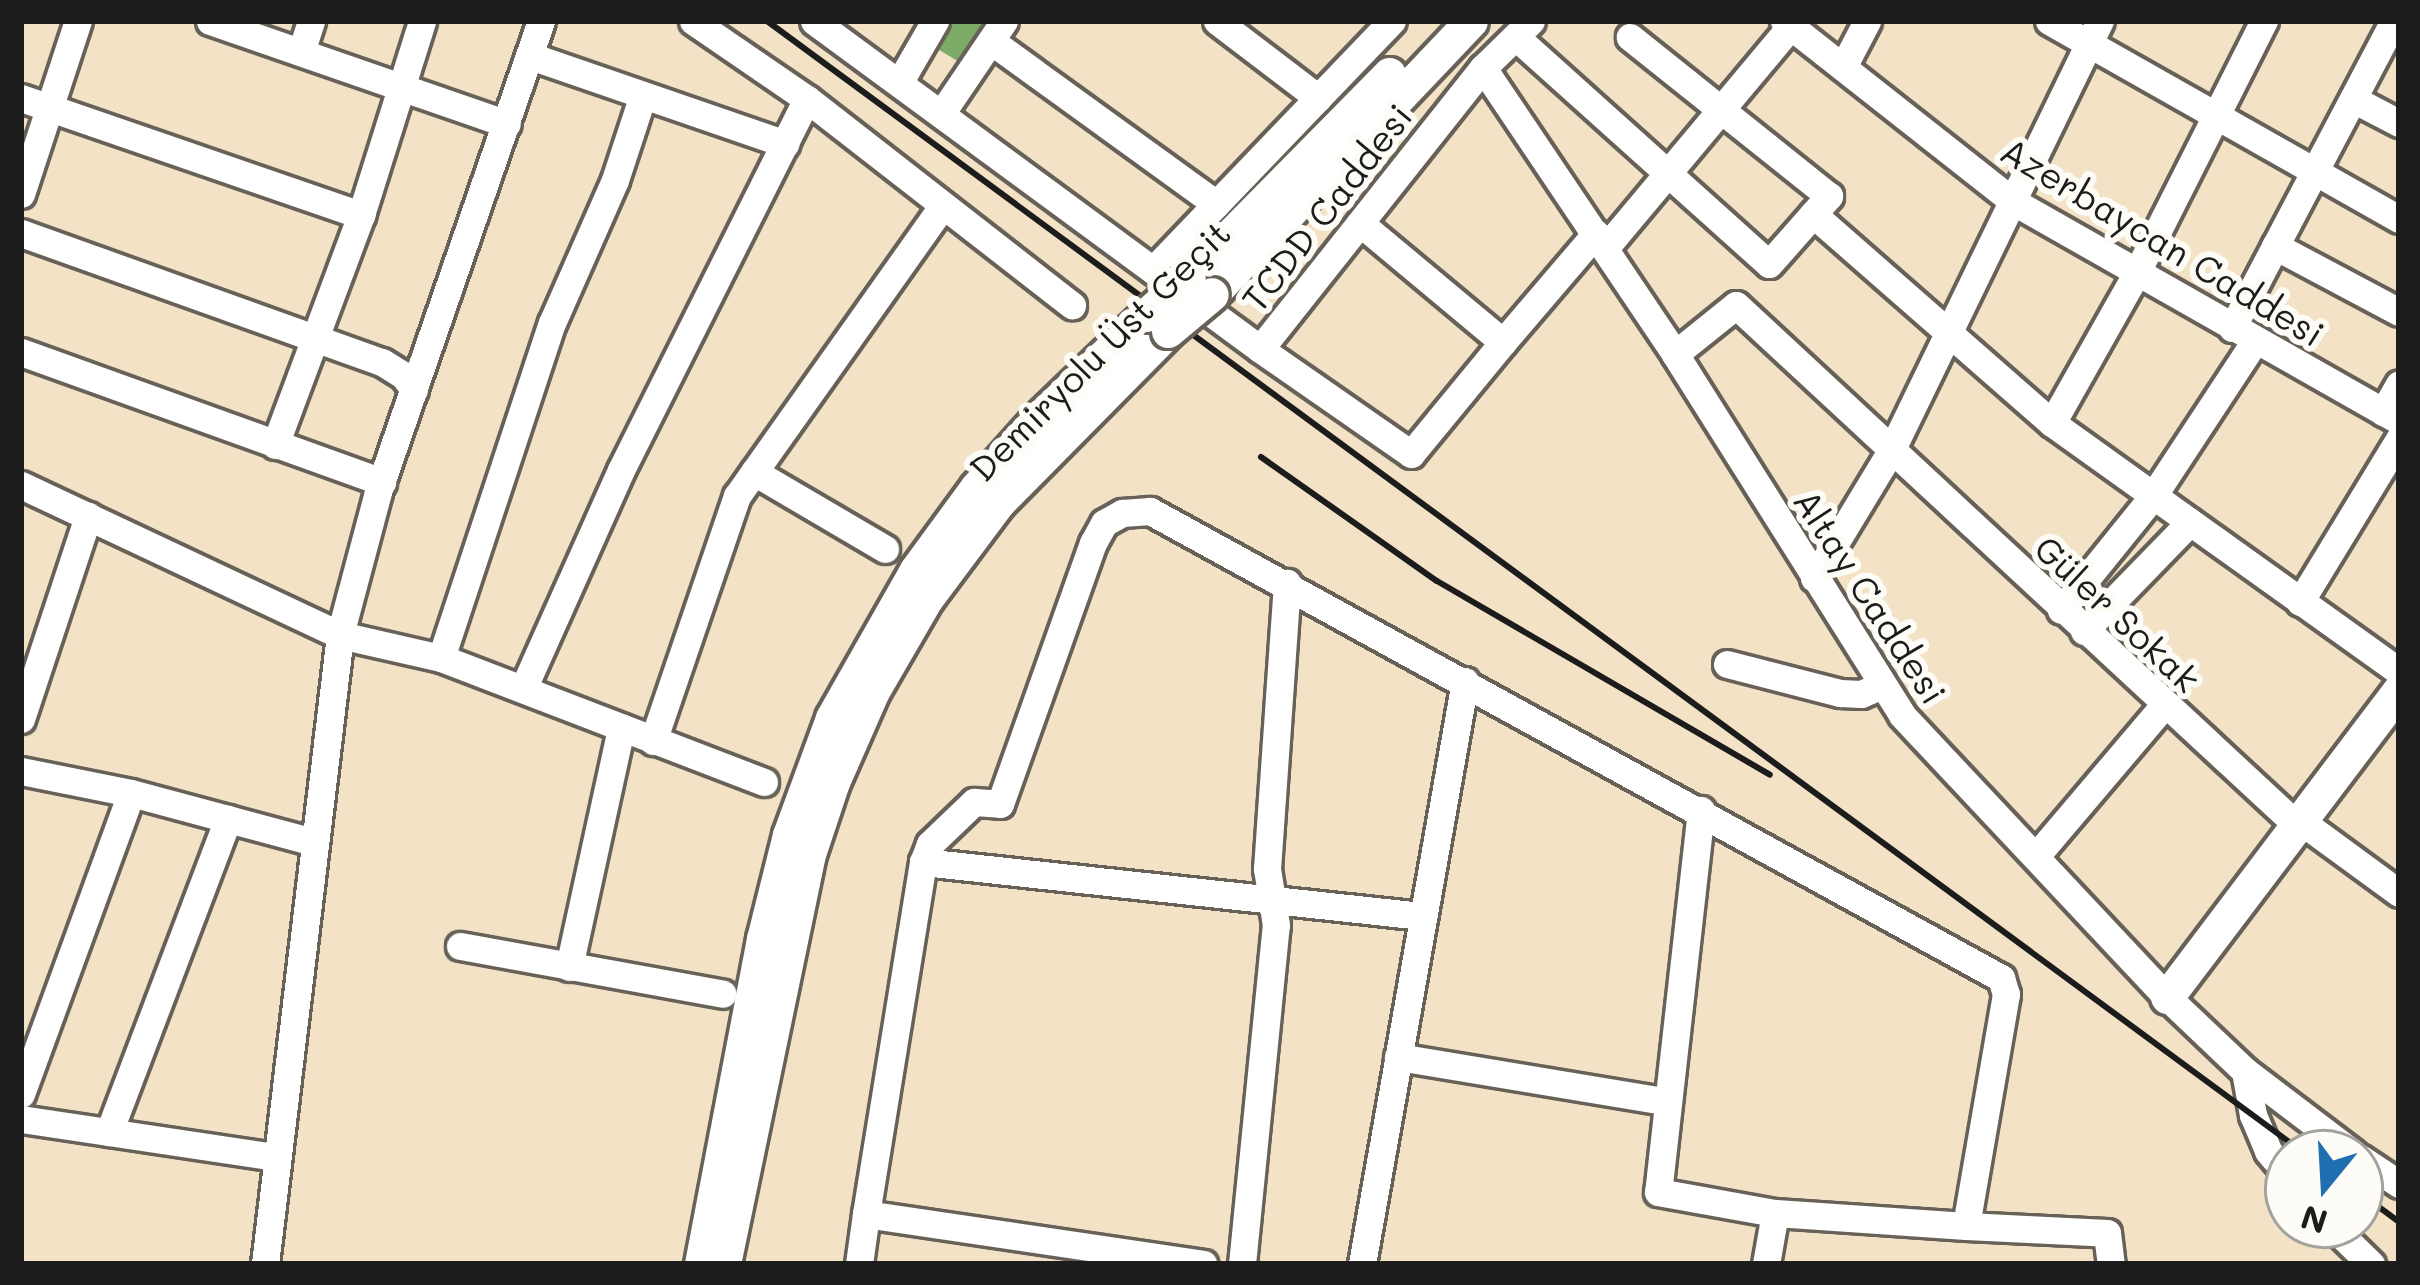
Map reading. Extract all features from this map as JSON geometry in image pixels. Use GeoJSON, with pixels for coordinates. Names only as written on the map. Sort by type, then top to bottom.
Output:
{"type":"FeatureCollection","features":[{"type":"Feature","properties":{"kind":"main road","name":"Demiryolu Üst Geçit"},"geometry":{"type":"LineString","coordinates":[[1200,285],[1440,21]]}},
{"type":"Feature","properties":{"kind":"main road","name":"Demiryolu Üst Geçit"},"geometry":{"type":"LineString","coordinates":[[701,1264],[763,939],[789,835],[832,718],[892,608],[976,488],[1035,422],[1200,285],[1471,21]]}},
{"type":"Feature","properties":{"kind":"main road","name":"Demiryolu Üst Geçit"},"geometry":{"type":"LineString","coordinates":[[724,1264],[808,857],[833,782],[873,692],[926,598],[998,503],[1157,323]]}},
{"type":"Feature","properties":{"kind":"main road"},"geometry":{"type":"LineString","coordinates":[[2168,998],[2399,690]]}},
{"type":"Feature","properties":{"kind":"street"},"geometry":{"type":"LineString","coordinates":[[21,194],[78,21]]}},
{"type":"Feature","properties":{"kind":"street"},"geometry":{"type":"LineString","coordinates":[[210,21],[507,124]]}},
{"type":"Feature","properties":{"kind":"street"},"geometry":{"type":"LineString","coordinates":[[301,52],[311,21]]}},
{"type":"Feature","properties":{"kind":"street"},"geometry":{"type":"LineString","coordinates":[[274,445],[361,214],[422,21]]}},
{"type":"Feature","properties":{"kind":"street"},"geometry":{"type":"LineString","coordinates":[[265,1264],[340,635],[382,482],[541,21]]}},
{"type":"Feature","properties":{"kind":"street"},"geometry":{"type":"LineString","coordinates":[[693,21],[807,99],[1072,305]]}},
{"type":"Feature","properties":{"kind":"street","name":"TCDD Caddesi"},"geometry":{"type":"LineString","coordinates":[[814,21],[1260,349],[1483,68],[1524,29]]}},
{"type":"Feature","properties":{"kind":"street"},"geometry":{"type":"LineString","coordinates":[[899,83],[934,21]]}},
{"type":"Feature","properties":{"kind":"street"},"geometry":{"type":"LineString","coordinates":[[1217,21],[1318,98]]}},
{"type":"Feature","properties":{"kind":"street"},"geometry":{"type":"LineString","coordinates":[[1153,270],[1392,21]]}},
{"type":"Feature","properties":{"kind":"street"},"geometry":{"type":"LineString","coordinates":[[1843,67],[1867,21]]}},
{"type":"Feature","properties":{"kind":"street"},"geometry":{"type":"LineString","coordinates":[[2049,21],[2094,33],[2214,119],[2399,219]]}},
{"type":"Feature","properties":{"kind":"street"},"geometry":{"type":"LineString","coordinates":[[2052,423],[2137,274],[2264,21]]}},
{"type":"Feature","properties":{"kind":"street"},"geometry":{"type":"LineString","coordinates":[[1260,349],[1411,454],[1503,342],[1670,175],[1787,24]]}},
{"type":"Feature","properties":{"kind":"street","name":"Azerbaycan Caddesi"},"geometry":{"type":"LineString","coordinates":[[1787,24],[2014,202],[2391,417]]}},
{"type":"Feature","properties":{"kind":"street"},"geometry":{"type":"LineString","coordinates":[[2061,610],[2152,496],[2244,334],[2275,246],[2394,24]]}},
{"type":"Feature","properties":{"kind":"street"},"geometry":{"type":"LineString","coordinates":[[1524,29],[1670,175],[1769,264],[1829,196],[1630,37]]}},
{"type":"Feature","properties":{"kind":"street"},"geometry":{"type":"LineString","coordinates":[[941,114],[997,31],[1216,204]]}},
{"type":"Feature","properties":{"kind":"street"},"geometry":{"type":"LineString","coordinates":[[1814,578],[1891,451],[2094,33]]}},
{"type":"Feature","properties":{"kind":"street"},"geometry":{"type":"LineString","coordinates":[[530,56],[785,144]]}},
{"type":"Feature","properties":{"kind":"street","name":"Altay Caddesi"},"geometry":{"type":"LineString","coordinates":[[1483,68],[1676,354],[1902,715],[2168,998],[2245,1071],[2322,1129]]}},
{"type":"Feature","properties":{"kind":"street"},"geometry":{"type":"LineString","coordinates":[[441,658],[552,323],[615,180],[643,95]]}},
{"type":"Feature","properties":{"kind":"street"},"geometry":{"type":"LineString","coordinates":[[21,98],[361,214]]}},
{"type":"Feature","properties":{"kind":"street"},"geometry":{"type":"LineString","coordinates":[[523,689],[621,470],[807,99]]}},
{"type":"Feature","properties":{"kind":"street"},"geometry":{"type":"LineString","coordinates":[[2353,99],[2399,123]]}},
{"type":"Feature","properties":{"kind":"street"},"geometry":{"type":"LineString","coordinates":[[653,741],[726,520],[754,472],[942,206]]}},
{"type":"Feature","properties":{"kind":"street"},"geometry":{"type":"LineString","coordinates":[[1813,214],[2052,423],[2399,671]]}},
{"type":"Feature","properties":{"kind":"street"},"geometry":{"type":"LineString","coordinates":[[1360,223],[1503,342]]}},
{"type":"Feature","properties":{"kind":"street"},"geometry":{"type":"LineString","coordinates":[[21,233],[382,362],[404,376],[414,390]]}},
{"type":"Feature","properties":{"kind":"street"},"geometry":{"type":"LineString","coordinates":[[2275,246],[2399,312]]}},
{"type":"Feature","properties":{"kind":"street","name":"Güler Sokak"},"geometry":{"type":"LineString","coordinates":[[1676,354],[1736,305],[2061,610],[2300,825],[2399,893]]}},
{"type":"Feature","properties":{"kind":"street"},"geometry":{"type":"LineString","coordinates":[[21,352],[382,482]]}},
{"type":"Feature","properties":{"kind":"street"},"geometry":{"type":"LineString","coordinates":[[2391,417],[2399,384]]}},
{"type":"Feature","properties":{"kind":"street"},"geometry":{"type":"LineString","coordinates":[[2300,602],[2399,440]]}},
{"type":"Feature","properties":{"kind":"street"},"geometry":{"type":"LineString","coordinates":[[754,472],[884,549]]}},
{"type":"Feature","properties":{"kind":"street"},"geometry":{"type":"LineString","coordinates":[[21,485],[340,635],[441,658],[764,782]]}},
{"type":"Feature","properties":{"kind":"street"},"geometry":{"type":"LineString","coordinates":[[859,1264],[923,862],[930,844],[974,802],[1000,804],[1104,523],[1122,513],[1150,511],[2001,978],[2006,994],[1966,1226]]}},
{"type":"Feature","properties":{"kind":"street"},"geometry":{"type":"LineString","coordinates":[[21,719],[88,516]]}},
{"type":"Feature","properties":{"kind":"street"},"geometry":{"type":"LineString","coordinates":[[2084,631],[2190,522]]}},
{"type":"Feature","properties":{"kind":"street"},"geometry":{"type":"LineString","coordinates":[[1242,1264],[1276,925],[1267,869],[1288,583]]}},
{"type":"Feature","properties":{"kind":"street"},"geometry":{"type":"LineString","coordinates":[[1727,664],[1840,693],[1861,694],[1882,685]]}},
{"type":"Feature","properties":{"kind":"street"},"geometry":{"type":"LineString","coordinates":[[1362,1264],[1465,681]]}},
{"type":"Feature","properties":{"kind":"street"},"geometry":{"type":"LineString","coordinates":[[2036,856],[2164,704]]}},
{"type":"Feature","properties":{"kind":"street"},"geometry":{"type":"LineString","coordinates":[[568,967],[621,728]]}},
{"type":"Feature","properties":{"kind":"street"},"geometry":{"type":"LineString","coordinates":[[21,771],[131,793],[314,842]]}},
{"type":"Feature","properties":{"kind":"street"},"geometry":{"type":"LineString","coordinates":[[21,1094],[131,793]]}},
{"type":"Feature","properties":{"kind":"street"},"geometry":{"type":"LineString","coordinates":[[1701,810],[1658,1192],[1775,1213],[2107,1233],[2111,1264]]}},
{"type":"Feature","properties":{"kind":"street"},"geometry":{"type":"LineString","coordinates":[[109,1132],[228,818]]}},
{"type":"Feature","properties":{"kind":"street"},"geometry":{"type":"LineString","coordinates":[[923,862],[1422,916]]}},
{"type":"Feature","properties":{"kind":"street"},"geometry":{"type":"LineString","coordinates":[[460,946],[723,994]]}},
{"type":"Feature","properties":{"kind":"street"},"geometry":{"type":"LineString","coordinates":[[1398,1057],[1665,1101]]}},
{"type":"Feature","properties":{"kind":"street"},"geometry":{"type":"LineString","coordinates":[[2245,1071],[2253,1115],[2264,1141]]}},
{"type":"Feature","properties":{"kind":"street"},"geometry":{"type":"LineString","coordinates":[[21,1119],[275,1156]]}},
{"type":"Feature","properties":{"kind":"street"},"geometry":{"type":"LineString","coordinates":[[1766,1264],[1775,1213]]}},
{"type":"Feature","properties":{"kind":"street"},"geometry":{"type":"LineString","coordinates":[[866,1214],[1203,1264]]}},
{"type":"Feature","properties":{"kind":"green space"},"geometry":{"type":"Polygon","coordinates":[[[949,21],[985,21],[959,62],[933,46],[949,21]]]}},
{"type":"Feature","properties":{"kind":"railway"},"geometry":{"type":"LineString","coordinates":[[767,21],[2271,1129]]}},
{"type":"Feature","properties":{"kind":"railway"},"geometry":{"type":"LineString","coordinates":[[1261,457],[1437,581],[1770,775]]}},
{"type":"Feature","properties":{"kind":"railway"},"geometry":{"type":"LineString","coordinates":[[2384,1211],[2399,1222]]}}]}
